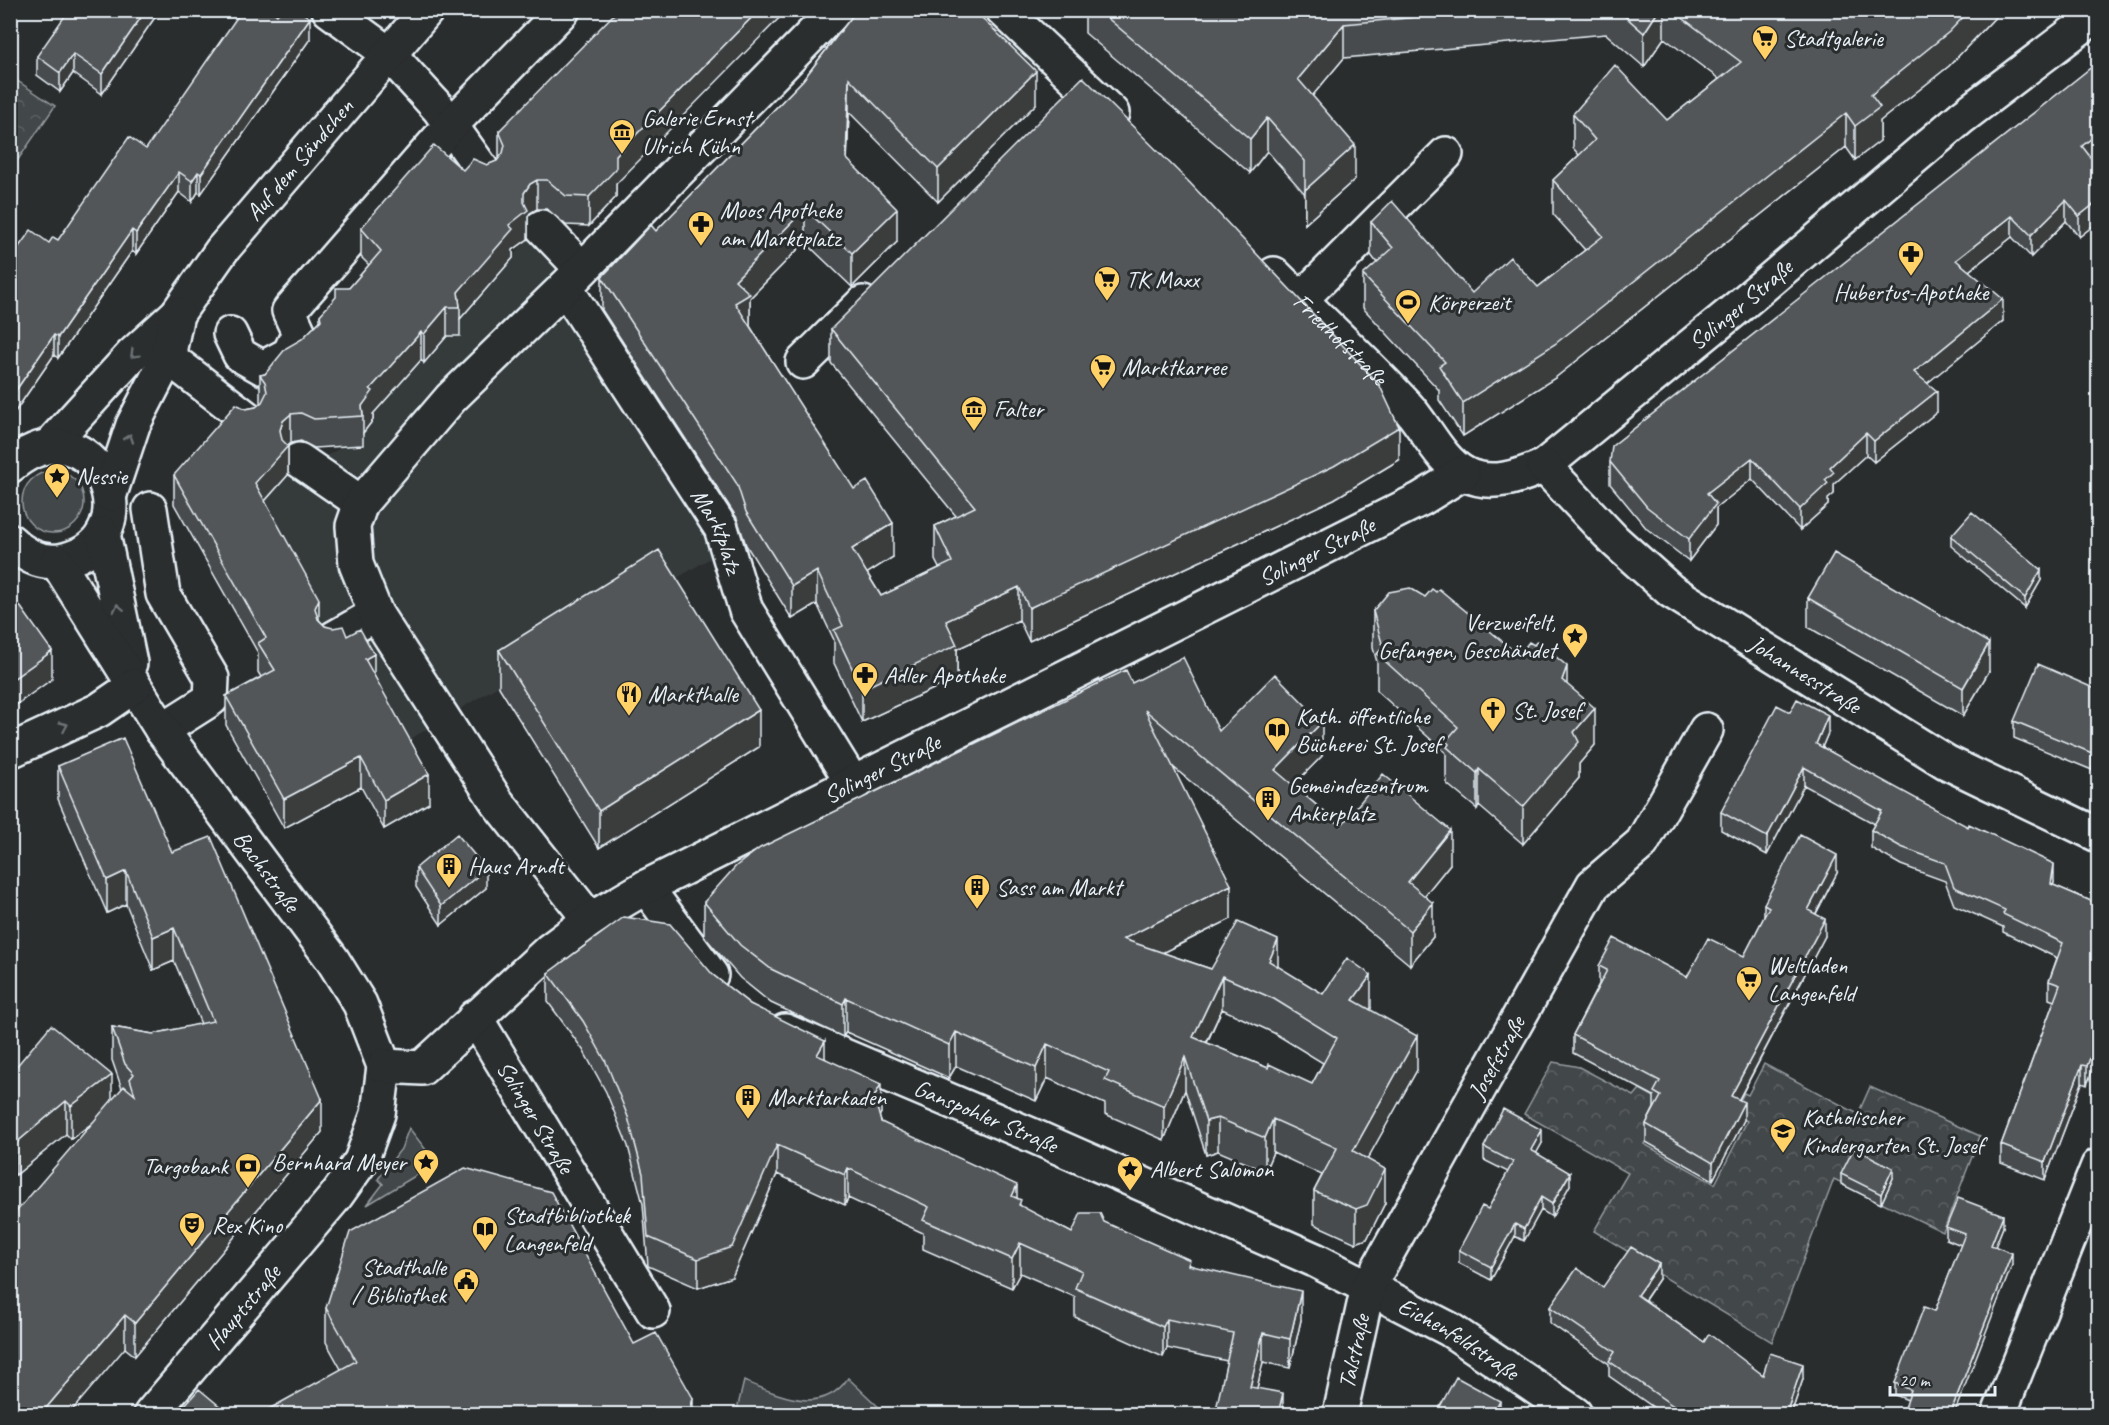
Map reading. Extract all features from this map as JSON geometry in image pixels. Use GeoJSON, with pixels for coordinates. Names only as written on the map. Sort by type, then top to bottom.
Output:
{"type":"FeatureCollection","features":[{"type":"Feature","properties":{"kind":"street"},"geometry":{"type":"LineString","coordinates":[[329,10],[389,54],[433,103],[486,175]]}},
{"type":"Feature","properties":{"kind":"street","name":"Auf dem Sändchen"},"geometry":{"type":"LineString","coordinates":[[24,455],[177,314],[222,250],[427,10]]}},
{"type":"Feature","properties":{"kind":"street"},"geometry":{"type":"LineString","coordinates":[[230,334],[240,355],[263,368],[289,354],[298,333],[289,311],[450,126],[563,10]]}},
{"type":"Feature","properties":{"kind":"street"},"geometry":{"type":"LineString","coordinates":[[591,920],[498,802],[376,614],[356,564],[352,526],[361,503],[451,398],[573,278],[836,10]]}},
{"type":"Feature","properties":{"kind":"street"},"geometry":{"type":"LineString","coordinates":[[1003,10],[1134,135]]}},
{"type":"Feature","properties":{"kind":"street","name":"Solinger Straße"},"geometry":{"type":"LineString","coordinates":[[384,1066],[422,1068],[550,950],[591,920],[646,887],[1421,499],[1463,473],[1484,481],[1503,480],[1524,475],[1544,466],[1746,300],[1962,117],[2098,14]]}},
{"type":"Feature","properties":{"kind":"street"},"geometry":{"type":"LineString","coordinates":[[1058,110],[1083,84]]}},
{"type":"Feature","properties":{"kind":"street"},"geometry":{"type":"LineString","coordinates":[[1300,300],[1446,154]]}},
{"type":"Feature","properties":{"kind":"street","name":"Marktplatz"},"geometry":{"type":"LineString","coordinates":[[542,227],[721,528],[746,610],[853,784]]}},
{"type":"Feature","properties":{"kind":"street","name":"Friedhofstraße"},"geometry":{"type":"LineString","coordinates":[[1250,250],[1406,404],[1446,458],[1463,473]]}},
{"type":"Feature","properties":{"kind":"street"},"geometry":{"type":"LineString","coordinates":[[803,362],[888,278]]}},
{"type":"Feature","properties":{"kind":"street","name":"Auf dem Sändchen"},"geometry":{"type":"LineString","coordinates":[[103,534],[111,513],[110,494],[133,425],[168,357],[177,314]]}},
{"type":"Feature","properties":{"kind":"street"},"geometry":{"type":"LineString","coordinates":[[168,357],[248,419]]}},
{"type":"Feature","properties":{"kind":"street"},"geometry":{"type":"LineString","coordinates":[[24,455],[66,447],[81,453],[100,471],[110,494]]}},
{"type":"Feature","properties":{"kind":"street"},"geometry":{"type":"LineString","coordinates":[[299,460],[361,503]]}},
{"type":"Feature","properties":{"kind":"street","name":"Johannesstraße"},"geometry":{"type":"LineString","coordinates":[[1544,466],[1615,541],[1671,591],[1946,762],[2098,835]]}},
{"type":"Feature","properties":{"kind":"street"},"geometry":{"type":"LineString","coordinates":[[150,509],[163,594],[212,678],[211,699],[162,730]]}},
{"type":"Feature","properties":{"kind":"street"},"geometry":{"type":"LineString","coordinates":[[10,541],[20,551],[37,560],[57,561],[74,558],[89,549],[103,534]]}},
{"type":"Feature","properties":{"kind":"street","name":"Bachstraße"},"geometry":{"type":"LineString","coordinates":[[103,534],[134,686]]}},
{"type":"Feature","properties":{"kind":"street","name":"Bachstraße"},"geometry":{"type":"LineString","coordinates":[[57,561],[162,730],[332,959],[360,1004],[384,1066]]}},
{"type":"Feature","properties":{"kind":"street"},"geometry":{"type":"LineString","coordinates":[[334,638],[376,614]]}},
{"type":"Feature","properties":{"kind":"street"},"geometry":{"type":"LineString","coordinates":[[10,751],[99,710],[134,686]]}},
{"type":"Feature","properties":{"kind":"street","name":"Josefstraße"},"geometry":{"type":"LineString","coordinates":[[1368,1287],[1593,885],[1642,843],[1706,730]]}},
{"type":"Feature","properties":{"kind":"street"},"geometry":{"type":"LineString","coordinates":[[646,887],[695,957],[735,999]]}},
{"type":"Feature","properties":{"kind":"street","name":"Solinger Straße"},"geometry":{"type":"LineString","coordinates":[[475,1017],[653,1311]]}},
{"type":"Feature","properties":{"kind":"street","name":"Ganspohler Straße"},"geometry":{"type":"LineString","coordinates":[[761,1019],[793,1036],[1031,1135],[1315,1260],[1368,1287]]}},
{"type":"Feature","properties":{"kind":"street","name":"Hauptstraße"},"geometry":{"type":"LineString","coordinates":[[151,1414],[336,1196],[361,1161],[378,1114],[384,1066]]}},
{"type":"Feature","properties":{"kind":"street"},"geometry":{"type":"LineString","coordinates":[[1999,1414],[2098,1166]]}},
{"type":"Feature","properties":{"kind":"street","name":"Talstraße"},"geometry":{"type":"LineString","coordinates":[[1340,1414],[1368,1287]]}},
{"type":"Feature","properties":{"kind":"street","name":"Eichenfeldstraße"},"geometry":{"type":"LineString","coordinates":[[1368,1287],[1449,1329],[1575,1414]]}},
{"type":"Feature","properties":{"kind":"shaded area"},"geometry":{"type":"Polygon","coordinates":[[[532,233],[599,314],[742,539],[397,747],[323,635],[255,512],[284,479],[344,446],[350,447],[384,402],[421,360],[428,358],[532,233]]]}},
{"type":"Feature","properties":{"kind":"green space"},"geometry":{"type":"Polygon","coordinates":[[[10,76],[55,106],[13,167],[10,165],[10,76]]]}},
{"type":"Feature","properties":{"kind":"green space"},"geometry":{"type":"Polygon","coordinates":[[[47,471],[59,471],[75,480],[82,490],[84,502],[82,514],[75,524],[59,533],[47,533],[36,528],[27,519],[22,508],[22,496],[27,485],[36,476],[47,471]]]}},
{"type":"Feature","properties":{"kind":"green space","name":"Katholischer Kindergarten St. Josef"},"geometry":{"type":"Polygon","coordinates":[[[1553,1062],[1579,1067],[1634,1096],[1640,1089],[1656,1098],[1658,1117],[1644,1144],[1715,1184],[1747,1121],[1734,1113],[1744,1093],[1748,1095],[1764,1064],[1858,1114],[1870,1087],[1980,1136],[1943,1232],[1834,1179],[1772,1342],[1654,1271],[1655,1268],[1594,1231],[1628,1173],[1524,1114],[1553,1062]]]}},
{"type":"Feature","properties":{"kind":"green space"},"geometry":{"type":"Polygon","coordinates":[[[409,1128],[427,1151],[418,1158],[425,1170],[367,1205],[383,1184],[378,1179],[401,1149],[409,1128]]]}},
{"type":"Feature","properties":{"kind":"green space"},"geometry":{"type":"Polygon","coordinates":[[[848,1378],[886,1414],[736,1414],[744,1381],[785,1396],[813,1400],[826,1397],[838,1390],[848,1378]]]}},
{"type":"Feature","properties":{"kind":"building"},"geometry":{"type":"Polygon","coordinates":[[[69,10],[146,10],[102,74],[73,54],[60,73],[37,56],[69,10]]]}},
{"type":"Feature","properties":{"kind":"building"},"geometry":{"type":"Polygon","coordinates":[[[242,10],[271,10],[277,15],[281,10],[298,10],[310,18],[201,174],[198,172],[192,181],[179,172],[136,233],[132,230],[58,337],[54,335],[12,396],[10,395],[10,259],[31,230],[49,243],[53,237],[58,240],[129,137],[146,149],[242,10]]]}},
{"type":"Feature","properties":{"kind":"building"},"geometry":{"type":"Polygon","coordinates":[[[618,10],[759,10],[616,155],[616,169],[589,197],[566,196],[547,180],[537,180],[530,184],[524,193],[524,202],[528,210],[509,225],[513,229],[458,292],[460,307],[447,307],[424,334],[421,332],[370,389],[373,391],[362,406],[363,416],[314,419],[301,413],[291,414],[283,421],[280,430],[282,440],[288,446],[255,483],[319,599],[315,608],[318,619],[325,626],[333,628],[343,626],[347,636],[360,629],[374,654],[365,659],[429,774],[384,800],[361,758],[284,799],[226,696],[275,670],[258,643],[266,638],[174,475],[236,404],[246,409],[256,407],[262,402],[267,392],[265,382],[260,375],[265,374],[286,348],[302,339],[321,320],[320,315],[336,297],[336,288],[349,288],[381,251],[361,228],[434,145],[463,170],[473,159],[487,165],[497,161],[505,145],[499,131],[618,10]]]}},
{"type":"Feature","properties":{"kind":"building"},"geometry":{"type":"Polygon","coordinates":[[[857,10],[974,10],[1036,71],[938,169],[849,78],[846,158],[897,209],[852,253],[805,209],[735,280],[750,294],[735,303],[854,489],[867,481],[893,523],[852,549],[881,596],[952,562],[935,526],[975,507],[831,329],[1083,77],[1190,183],[1379,384],[1399,427],[1334,466],[1029,608],[1019,587],[946,621],[957,645],[862,689],[834,630],[843,626],[817,571],[792,586],[746,512],[737,484],[602,277],[651,225],[656,231],[803,80],[857,10]]]}},
{"type":"Feature","properties":{"kind":"building"},"geometry":{"type":"Polygon","coordinates":[[[1098,10],[1492,10],[1344,24],[1298,79],[1355,145],[1305,190],[1305,161],[1267,118],[1250,139],[1098,10]]]}},
{"type":"Feature","properties":{"kind":"building"},"geometry":{"type":"Polygon","coordinates":[[[1618,10],[1659,10],[1644,33],[1618,10]]]}},
{"type":"Feature","properties":{"kind":"building"},"geometry":{"type":"Polygon","coordinates":[[[1672,10],[1970,10],[1949,32],[1871,95],[1880,107],[1855,126],[1846,113],[1555,344],[1463,403],[1439,366],[1445,362],[1363,275],[1393,248],[1371,222],[1392,201],[1472,293],[1510,257],[1538,287],[1603,236],[1553,180],[1595,140],[1573,114],[1615,65],[1667,120],[1741,62],[1672,10]]]}},
{"type":"Feature","properties":{"kind":"building"},"geometry":{"type":"Polygon","coordinates":[[[2098,62],[2098,133],[2082,146],[2098,167],[2098,201],[2079,216],[2066,200],[2031,235],[2012,216],[1956,260],[2003,299],[1914,372],[1937,391],[1874,441],[1866,433],[1830,467],[1834,472],[1825,480],[1828,483],[1800,509],[1752,458],[1707,493],[1716,504],[1689,539],[1647,507],[1610,462],[1612,446],[2098,62]]]}},
{"type":"Feature","properties":{"kind":"building"},"geometry":{"type":"Polygon","coordinates":[[[1972,512],[2041,570],[2025,598],[1951,536],[1972,512]]]}},
{"type":"Feature","properties":{"kind":"building","name":"Markthalle"},"geometry":{"type":"Polygon","coordinates":[[[659,550],[759,710],[599,811],[499,650],[659,550]]]}},
{"type":"Feature","properties":{"kind":"building"},"geometry":{"type":"Polygon","coordinates":[[[1834,553],[1989,643],[1963,688],[1808,598],[1834,553]]]}},
{"type":"Feature","properties":{"kind":"building","name":"St. Josef"},"geometry":{"type":"Polygon","coordinates":[[[1410,588],[1425,597],[1432,589],[1436,592],[1439,589],[1519,655],[1529,642],[1534,645],[1537,641],[1567,666],[1562,680],[1595,708],[1574,732],[1579,742],[1523,807],[1479,769],[1477,773],[1447,747],[1449,744],[1446,741],[1458,727],[1377,654],[1383,647],[1373,611],[1389,592],[1410,588]]]}},
{"type":"Feature","properties":{"kind":"building"},"geometry":{"type":"Polygon","coordinates":[[[10,595],[52,651],[10,681],[10,595]]]}},
{"type":"Feature","properties":{"kind":"building"},"geometry":{"type":"Polygon","coordinates":[[[1183,657],[1219,731],[1275,674],[1322,722],[1275,770],[1341,826],[1383,774],[1450,830],[1408,882],[1433,903],[1410,931],[1145,710],[1231,885],[1123,939],[1211,969],[1238,922],[1278,940],[1269,961],[1323,994],[1347,958],[1371,975],[1353,1000],[1417,1036],[1353,1151],[1385,1169],[1367,1205],[1356,1209],[1314,1191],[1337,1148],[1273,1119],[1265,1138],[1218,1118],[1206,1121],[1185,1057],[1164,1106],[1105,1080],[1109,1072],[1047,1044],[1036,1068],[956,1032],[949,1045],[846,998],[843,1004],[771,969],[740,945],[704,902],[736,866],[760,848],[1126,670],[1132,683],[1183,657]],[[1222,976],[1193,1037],[1268,1068],[1269,1064],[1312,1084],[1337,1038],[1274,999],[1222,976]]]}},
{"type":"Feature","properties":{"kind":"building"},"geometry":{"type":"Polygon","coordinates":[[[2038,664],[2098,690],[2098,751],[2094,750],[2092,753],[2014,721],[2038,664]]]}},
{"type":"Feature","properties":{"kind":"building"},"geometry":{"type":"Polygon","coordinates":[[[1797,699],[1828,715],[1816,744],[1968,827],[1969,824],[2054,864],[2051,884],[2098,904],[2098,1037],[2087,1066],[2082,1065],[2045,1162],[2001,1145],[2060,985],[2049,981],[2063,943],[2003,914],[2005,910],[1954,887],[1945,863],[1901,847],[1871,830],[1882,811],[1804,767],[1767,837],[1721,812],[1777,705],[1790,712],[1797,699]]]}},
{"type":"Feature","properties":{"kind":"building"},"geometry":{"type":"Polygon","coordinates":[[[123,738],[172,852],[211,837],[322,1099],[135,1323],[125,1315],[41,1414],[10,1414],[10,1219],[124,1086],[135,1095],[130,1079],[134,1074],[125,1064],[112,1027],[153,1034],[213,1021],[174,928],[153,937],[126,871],[107,880],[58,766],[123,738]]]}},
{"type":"Feature","properties":{"kind":"building"},"geometry":{"type":"Polygon","coordinates":[[[457,834],[486,869],[441,906],[416,868],[457,834]]]}},
{"type":"Feature","properties":{"kind":"building"},"geometry":{"type":"Polygon","coordinates":[[[1800,835],[1837,855],[1808,910],[1825,919],[1731,1096],[1744,1102],[1713,1163],[1646,1124],[1661,1096],[1654,1092],[1660,1081],[1573,1035],[1607,970],[1599,966],[1614,938],[1687,977],[1708,938],[1744,956],[1769,907],[1764,904],[1800,835]]]}},
{"type":"Feature","properties":{"kind":"building"},"geometry":{"type":"Polygon","coordinates":[[[624,917],[670,924],[713,975],[750,1004],[825,1041],[817,1055],[881,1084],[874,1097],[881,1122],[1017,1185],[1012,1196],[1021,1200],[1019,1205],[1072,1233],[1081,1213],[1100,1213],[1104,1222],[1190,1260],[1188,1265],[1301,1291],[1290,1339],[1263,1333],[1250,1387],[1283,1393],[1278,1414],[1215,1414],[1233,1333],[1167,1319],[1163,1327],[1075,1288],[1082,1271],[1020,1243],[1012,1259],[923,1220],[929,1207],[848,1168],[845,1175],[777,1145],[732,1247],[698,1259],[648,1237],[643,1174],[628,1117],[606,1062],[583,1021],[548,973],[624,917]]]}},
{"type":"Feature","properties":{"kind":"building"},"geometry":{"type":"Polygon","coordinates":[[[51,1025],[112,1075],[71,1106],[66,1101],[16,1143],[10,1138],[10,1074],[51,1025]]]}},
{"type":"Feature","properties":{"kind":"building"},"geometry":{"type":"Polygon","coordinates":[[[1503,1109],[1542,1130],[1531,1150],[1570,1173],[1552,1204],[1541,1197],[1524,1229],[1515,1224],[1491,1267],[1459,1250],[1482,1206],[1488,1209],[1513,1162],[1484,1147],[1503,1109]]]}},
{"type":"Feature","properties":{"kind":"building"},"geometry":{"type":"Polygon","coordinates":[[[1854,1148],[1893,1168],[1881,1194],[1841,1174],[1854,1148]]]}},
{"type":"Feature","properties":{"kind":"building","name":"Stadthalle / Bibliothek"},"geometry":{"type":"Polygon","coordinates":[[[465,1168],[551,1192],[634,1344],[656,1333],[693,1398],[689,1414],[260,1414],[356,1361],[326,1308],[350,1232],[465,1168]]]}},
{"type":"Feature","properties":{"kind":"building"},"geometry":{"type":"Polygon","coordinates":[[[1958,1198],[2003,1215],[1991,1245],[2012,1253],[1950,1414],[1903,1414],[1911,1390],[1895,1383],[1924,1307],[1935,1311],[1965,1234],[1946,1227],[1958,1198]]]}},
{"type":"Feature","properties":{"kind":"building"},"geometry":{"type":"Polygon","coordinates":[[[1631,1247],[1659,1264],[1637,1295],[1704,1342],[1709,1334],[1763,1375],[1770,1353],[1803,1364],[1786,1414],[1685,1414],[1609,1361],[1615,1352],[1550,1307],[1577,1268],[1603,1287],[1631,1247]]]}},
{"type":"Feature","properties":{"kind":"building"},"geometry":{"type":"Polygon","coordinates":[[[1456,1377],[1500,1401],[1493,1414],[1436,1414],[1456,1377]]]}},
{"type":"Feature","properties":{"kind":"building"},"geometry":{"type":"Polygon","coordinates":[[[199,1389],[229,1414],[177,1414],[199,1389]]]}},
{"type":"Feature","properties":{"kind":"place","name":"Stadtgalerie"},"geometry":{"type":"Point","coordinates":[1765,61]}},
{"type":"Feature","properties":{"kind":"place","name":"Galerie Ernst Ulrich Kühn"},"geometry":{"type":"Point","coordinates":[622,155]}},
{"type":"Feature","properties":{"kind":"place","name":"Moos Apotheke am Marktplatz"},"geometry":{"type":"Point","coordinates":[701,247]}},
{"type":"Feature","properties":{"kind":"place","name":"Hubertus-Apotheke"},"geometry":{"type":"Point","coordinates":[1911,277]}},
{"type":"Feature","properties":{"kind":"place","name":"TK Maxx"},"geometry":{"type":"Point","coordinates":[1107,302]}},
{"type":"Feature","properties":{"kind":"place","name":"Körperzeit"},"geometry":{"type":"Point","coordinates":[1408,325]}},
{"type":"Feature","properties":{"kind":"place","name":"Marktkarree"},"geometry":{"type":"Point","coordinates":[1103,390]}},
{"type":"Feature","properties":{"kind":"place","name":"Falter"},"geometry":{"type":"Point","coordinates":[974,432]}},
{"type":"Feature","properties":{"kind":"place","name":"Nessie"},"geometry":{"type":"Point","coordinates":[57,499]}},
{"type":"Feature","properties":{"kind":"place","name":"Verzweifelt, Gefangen, Geschändet"},"geometry":{"type":"Point","coordinates":[1575,659]}},
{"type":"Feature","properties":{"kind":"place","name":"Adler Apotheke"},"geometry":{"type":"Point","coordinates":[865,698]}},
{"type":"Feature","properties":{"kind":"place","name":"Markthalle"},"geometry":{"type":"Point","coordinates":[629,717]}},
{"type":"Feature","properties":{"kind":"place","name":"St. Josef"},"geometry":{"type":"Point","coordinates":[1493,733]}},
{"type":"Feature","properties":{"kind":"place","name":"Kath. öffentliche Bücherei St. Josef"},"geometry":{"type":"Point","coordinates":[1277,753]}},
{"type":"Feature","properties":{"kind":"place","name":"Gemeindezentrum Ankerplatz"},"geometry":{"type":"Point","coordinates":[1268,822]}},
{"type":"Feature","properties":{"kind":"place","name":"Haus Arndt"},"geometry":{"type":"Point","coordinates":[449,889]}},
{"type":"Feature","properties":{"kind":"place","name":"Sass am Markt"},"geometry":{"type":"Point","coordinates":[977,910]}},
{"type":"Feature","properties":{"kind":"place","name":"Weltladen Langenfeld"},"geometry":{"type":"Point","coordinates":[1749,1002]}},
{"type":"Feature","properties":{"kind":"place","name":"Marktarkaden"},"geometry":{"type":"Point","coordinates":[748,1120]}},
{"type":"Feature","properties":{"kind":"place","name":"Katholischer Kindergarten St. Josef"},"geometry":{"type":"Point","coordinates":[1783,1154]}},
{"type":"Feature","properties":{"kind":"place","name":"Bernhard Meyer"},"geometry":{"type":"Point","coordinates":[426,1185]}},
{"type":"Feature","properties":{"kind":"place","name":"Targobank"},"geometry":{"type":"Point","coordinates":[248,1189]}},
{"type":"Feature","properties":{"kind":"place","name":"Albert Salomon"},"geometry":{"type":"Point","coordinates":[1130,1192]}},
{"type":"Feature","properties":{"kind":"place","name":"Rex Kino"},"geometry":{"type":"Point","coordinates":[192,1248]}},
{"type":"Feature","properties":{"kind":"place","name":"Stadtbibliothek Langenfeld"},"geometry":{"type":"Point","coordinates":[485,1252]}},
{"type":"Feature","properties":{"kind":"place","name":"Stadthalle / Bibliothek"},"geometry":{"type":"Point","coordinates":[466,1304]}}]}
